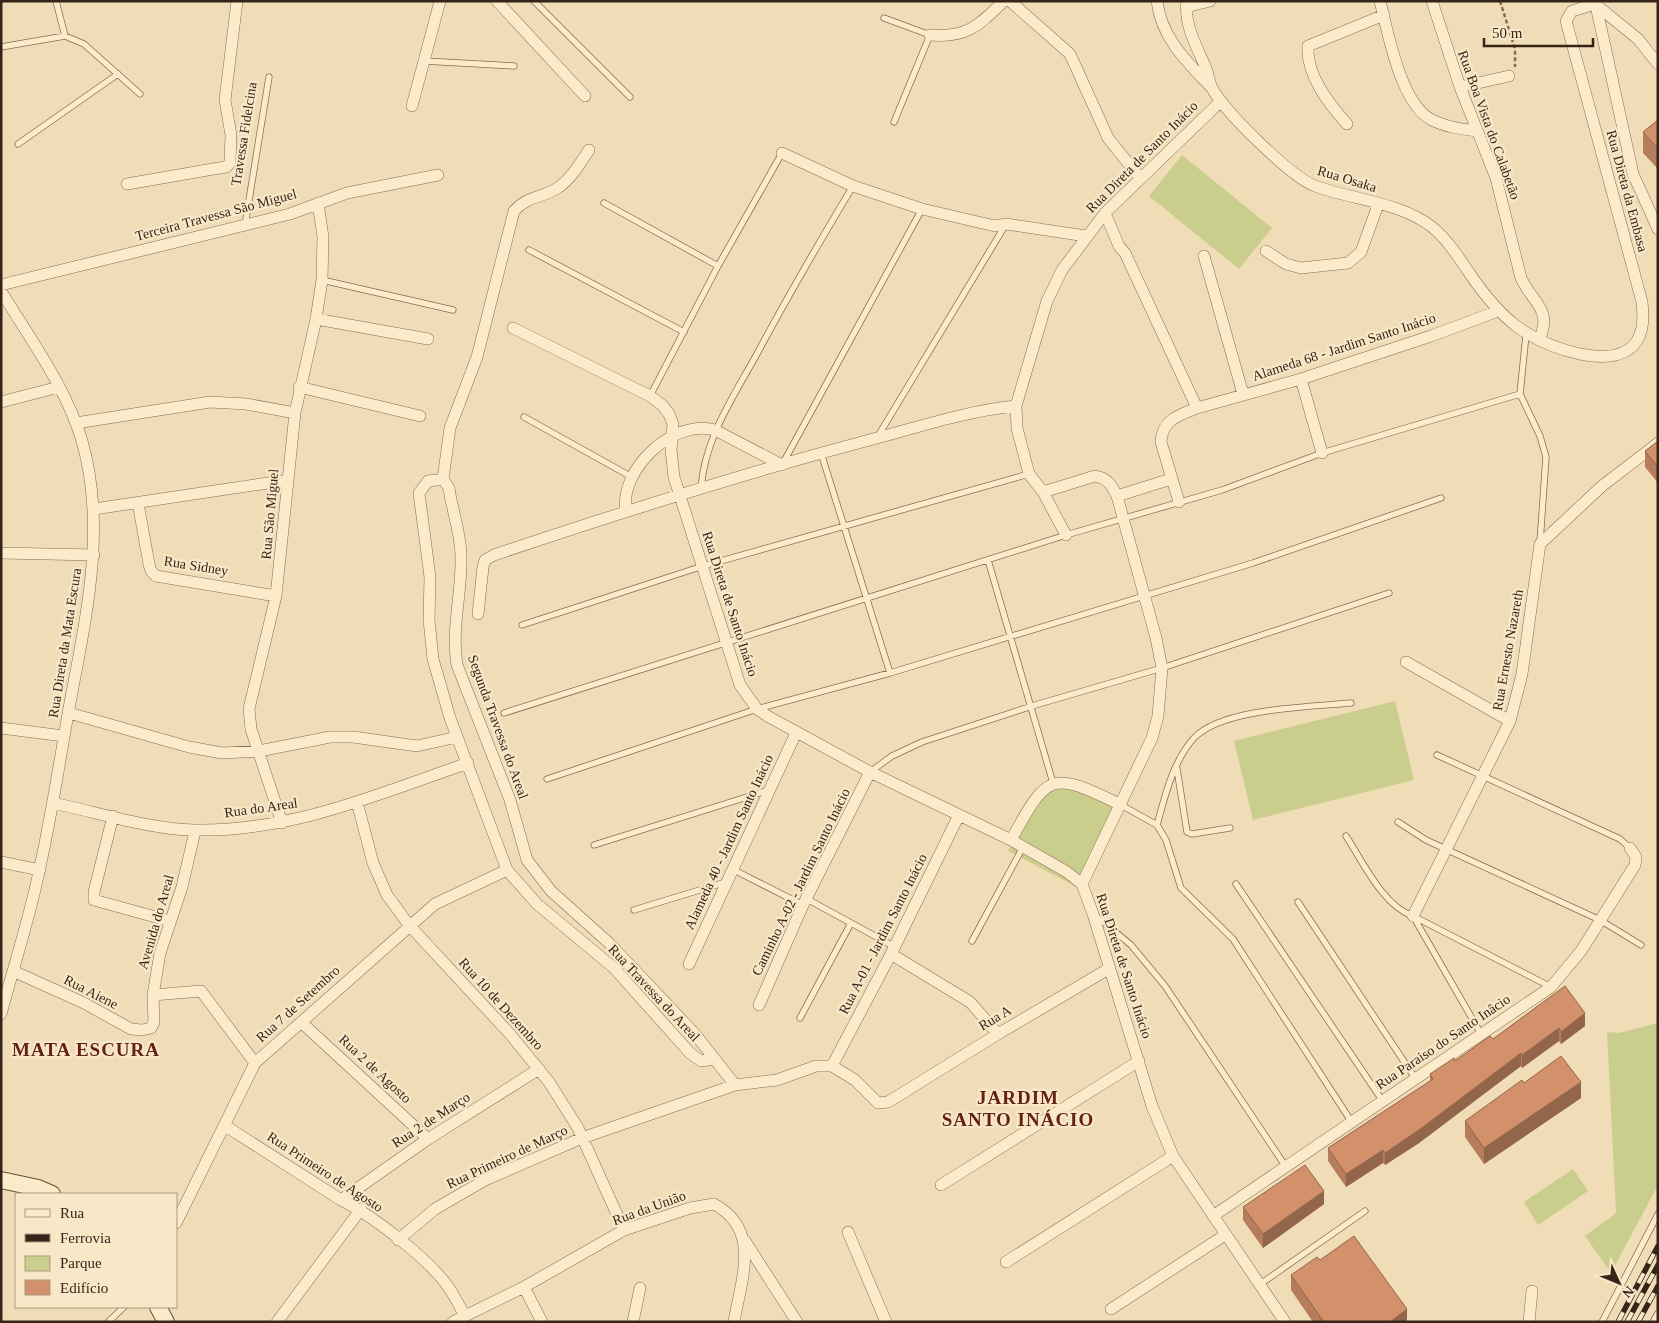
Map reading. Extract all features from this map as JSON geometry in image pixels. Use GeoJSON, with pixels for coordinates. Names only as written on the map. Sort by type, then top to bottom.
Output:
{"type":"FeatureCollection","features":[{"type":"Feature","properties":{"kind":"main road"},"geometry":{"type":"LineString","coordinates":[[1,1180],[38,1188],[50,1193]]}},
{"type":"Feature","properties":{"kind":"main road"},"geometry":{"type":"LineString","coordinates":[[159,1308],[166,1322]]}},
{"type":"Feature","properties":{"kind":"street","name":"Travessa Fidelcina"},"geometry":{"type":"LineString","coordinates":[[127,184],[226,167],[230,163],[231,136],[225,100],[237,1]]}},
{"type":"Feature","properties":{"kind":"street"},"geometry":{"type":"LineString","coordinates":[[412,106],[440,1]]}},
{"type":"Feature","properties":{"kind":"street"},"geometry":{"type":"LineString","coordinates":[[497,1],[585,96]]}},
{"type":"Feature","properties":{"kind":"street"},"geometry":{"type":"LineString","coordinates":[[930,35],[950,36],[972,30],[1004,1]]}},
{"type":"Feature","properties":{"kind":"street"},"geometry":{"type":"LineString","coordinates":[[1010,1],[1070,54],[1108,138],[1140,178]]}},
{"type":"Feature","properties":{"kind":"street"},"geometry":{"type":"LineString","coordinates":[[1157,1],[1163,26],[1171,41],[1183,57],[1212,87]]}},
{"type":"Feature","properties":{"kind":"street"},"geometry":{"type":"LineString","coordinates":[[1186,4],[1210,1]]}},
{"type":"Feature","properties":{"kind":"street"},"geometry":{"type":"LineString","coordinates":[[1380,1],[1401,78],[1418,108],[1430,120],[1477,131]]}},
{"type":"Feature","properties":{"kind":"street","name":"Rua Boa Vista do Calabetão"},"geometry":{"type":"LineString","coordinates":[[1432,1],[1460,88],[1496,178],[1521,278],[1527,291],[1544,314],[1545,327],[1539,340]]}},
{"type":"Feature","properties":{"kind":"street"},"geometry":{"type":"LineString","coordinates":[[1595,3],[1638,39],[1658,64]]}},
{"type":"Feature","properties":{"kind":"street"},"geometry":{"type":"LineString","coordinates":[[1595,3],[1633,174],[1658,229]]}},
{"type":"Feature","properties":{"kind":"street","name":"Rua Direta da Embasa"},"geometry":{"type":"LineString","coordinates":[[1498,311],[1526,334],[1590,356],[1620,354],[1629,349],[1641,333],[1644,319],[1642,302],[1566,21],[1572,11],[1595,3]]}},
{"type":"Feature","properties":{"kind":"street","name":"Rua Osaka"},"geometry":{"type":"LineString","coordinates":[[1186,4],[1190,31],[1212,87],[1221,100],[1279,162],[1295,176],[1315,186],[1415,216],[1447,242],[1498,311]]}},
{"type":"Feature","properties":{"kind":"street"},"geometry":{"type":"LineString","coordinates":[[1347,124],[1329,103],[1320,87],[1308,46],[1316,41],[1384,15]]}},
{"type":"Feature","properties":{"kind":"street"},"geometry":{"type":"LineString","coordinates":[[1460,88],[1509,76]]}},
{"type":"Feature","properties":{"kind":"street","name":"Rua Direta de Santo Inácio"},"geometry":{"type":"LineString","coordinates":[[1016,406],[1047,300],[1062,270],[1105,213],[1221,100]]}},
{"type":"Feature","properties":{"kind":"street"},"geometry":{"type":"LineString","coordinates":[[506,870],[440,687],[430,645],[430,577],[419,493],[428,481],[443,479],[453,420],[477,357],[514,211],[522,202],[558,188],[570,178],[589,150]]}},
{"type":"Feature","properties":{"kind":"street"},"geometry":{"type":"LineString","coordinates":[[782,153],[853,186],[922,209],[989,225],[1006,224],[1086,236]]}},
{"type":"Feature","properties":{"kind":"street","name":"Terceira Travessa São Miguel"},"geometry":{"type":"LineString","coordinates":[[1,285],[290,214],[347,193],[438,175]]}},
{"type":"Feature","properties":{"kind":"street","name":"Rua São Miguel"},"geometry":{"type":"LineString","coordinates":[[282,823],[251,729],[250,709],[276,596],[295,413],[316,319],[322,280],[323,236],[318,203]]}},
{"type":"Feature","properties":{"kind":"street"},"geometry":{"type":"LineString","coordinates":[[1266,251],[1286,264],[1301,268],[1348,263],[1361,252],[1378,205]]}},
{"type":"Feature","properties":{"kind":"street"},"geometry":{"type":"LineString","coordinates":[[1105,213],[1119,246],[1126,254],[1152,307],[1197,408]]}},
{"type":"Feature","properties":{"kind":"street"},"geometry":{"type":"LineString","coordinates":[[1204,256],[1243,394]]}},
{"type":"Feature","properties":{"kind":"street","name":"Rua Direta da Mata Escura"},"geometry":{"type":"LineString","coordinates":[[1,292],[59,387],[76,423],[82,443],[94,509],[94,555],[53,803],[40,870],[13,971],[4,994],[1,1014]]}},
{"type":"Feature","properties":{"kind":"street","name":"Alameda 68 - Jardim Santo Inácio"},"geometry":{"type":"LineString","coordinates":[[1171,479],[1161,442],[1161,433],[1172,419],[1197,408],[1301,379],[1431,336],[1498,311]]}},
{"type":"Feature","properties":{"kind":"street"},"geometry":{"type":"LineString","coordinates":[[316,319],[428,339]]}},
{"type":"Feature","properties":{"kind":"street","name":"Rua Direta de Santo Inácio"},"geometry":{"type":"LineString","coordinates":[[513,328],[650,396],[662,404],[669,414],[673,424],[671,464],[679,495],[740,685],[757,709],[796,733],[870,772],[1011,840],[1067,872],[1082,884],[1152,1106],[1173,1156],[1281,1320]]}},
{"type":"Feature","properties":{"kind":"street"},"geometry":{"type":"LineString","coordinates":[[1301,379],[1322,453]]}},
{"type":"Feature","properties":{"kind":"street"},"geometry":{"type":"LineString","coordinates":[[1,402],[59,387]]}},
{"type":"Feature","properties":{"kind":"street"},"geometry":{"type":"LineString","coordinates":[[300,387],[420,416]]}},
{"type":"Feature","properties":{"kind":"street"},"geometry":{"type":"LineString","coordinates":[[76,423],[210,402],[246,404],[295,413]]}},
{"type":"Feature","properties":{"kind":"street"},"geometry":{"type":"LineString","coordinates":[[478,614],[482,567],[489,558],[626,511],[821,453],[958,416],[1016,406],[1017,428],[1029,474],[1043,492],[1066,535]]}},
{"type":"Feature","properties":{"kind":"street"},"geometry":{"type":"LineString","coordinates":[[626,511],[624,498],[630,476],[638,464],[673,436],[694,428],[704,427],[715,430],[782,465]]}},
{"type":"Feature","properties":{"kind":"street"},"geometry":{"type":"LineString","coordinates":[[1540,544],[1602,486],[1658,443]]}},
{"type":"Feature","properties":{"kind":"street"},"geometry":{"type":"LineString","coordinates":[[1043,492],[1095,476],[1106,480],[1117,496],[1145,595],[1162,668],[1160,701],[1152,738],[1082,884]]}},
{"type":"Feature","properties":{"kind":"street","name":"Segunda Travessa do Areal"},"geometry":{"type":"LineString","coordinates":[[443,479],[449,488],[461,556],[454,624],[454,647],[457,665],[510,800],[527,860],[551,891],[610,944],[695,1034],[734,1086]]}},
{"type":"Feature","properties":{"kind":"street"},"geometry":{"type":"LineString","coordinates":[[1117,496],[1171,479],[1178,502]]}},
{"type":"Feature","properties":{"kind":"street"},"geometry":{"type":"LineString","coordinates":[[94,509],[288,480]]}},
{"type":"Feature","properties":{"kind":"street","name":"Rua Sidney"},"geometry":{"type":"LineString","coordinates":[[138,502],[149,564],[151,571],[156,576],[276,596]]}},
{"type":"Feature","properties":{"kind":"street","name":"Rua Ernesto Nazareth"},"geometry":{"type":"LineString","coordinates":[[1413,916],[1510,721],[1522,674],[1540,544]]}},
{"type":"Feature","properties":{"kind":"street"},"geometry":{"type":"LineString","coordinates":[[1,552],[94,555]]}},
{"type":"Feature","properties":{"kind":"street"},"geometry":{"type":"LineString","coordinates":[[1406,662],[1510,721]]}},
{"type":"Feature","properties":{"kind":"street"},"geometry":{"type":"LineString","coordinates":[[68,713],[204,751],[242,753],[330,737],[353,737],[417,746],[457,737]]}},
{"type":"Feature","properties":{"kind":"street"},"geometry":{"type":"LineString","coordinates":[[1,728],[64,736]]}},
{"type":"Feature","properties":{"kind":"street","name":"Alameda 40 - Jardim Santo Inácio"},"geometry":{"type":"LineString","coordinates":[[689,964],[796,733]]}},
{"type":"Feature","properties":{"kind":"street","name":"Rua do Areal"},"geometry":{"type":"LineString","coordinates":[[53,803],[194,830],[282,823],[357,802],[468,763]]}},
{"type":"Feature","properties":{"kind":"street","name":"Caminho A-02 - Jardim Santo Inácio"},"geometry":{"type":"LineString","coordinates":[[759,1005],[805,902],[870,772]]}},
{"type":"Feature","properties":{"kind":"street"},"geometry":{"type":"LineString","coordinates":[[1011,840],[1033,800],[1053,783],[1066,782],[1081,786],[1121,805]]}},
{"type":"Feature","properties":{"kind":"street","name":"Rua 10 de Dezembro"},"geometry":{"type":"LineString","coordinates":[[357,802],[367,844],[379,878],[397,911],[510,1034],[539,1069],[570,1114],[624,1230]]}},
{"type":"Feature","properties":{"kind":"street","name":"Rua A-01 - Jardim Santo Inácio"},"geometry":{"type":"LineString","coordinates":[[832,1066],[893,951],[959,815]]}},
{"type":"Feature","properties":{"kind":"street"},"geometry":{"type":"LineString","coordinates":[[113,816],[94,892],[94,900],[170,921]]}},
{"type":"Feature","properties":{"kind":"street","name":"Avenida do Areal"},"geometry":{"type":"LineString","coordinates":[[154,1022],[153,995],[160,953],[182,887],[194,830]]}},
{"type":"Feature","properties":{"kind":"street","name":"Rua Paraiso do Santo Inâcio"},"geometry":{"type":"LineString","coordinates":[[1213,1216],[1551,987],[1569,968],[1635,865],[1636,857],[1630,848]]}},
{"type":"Feature","properties":{"kind":"street"},"geometry":{"type":"LineString","coordinates":[[1,862],[40,870]]}},
{"type":"Feature","properties":{"kind":"street","name":"Rua Travessa do Areal"},"geometry":{"type":"LineString","coordinates":[[506,870],[537,904],[614,968],[690,1053],[701,1061],[714,1060]]}},
{"type":"Feature","properties":{"kind":"street","name":"Rua 7 de Setembro"},"geometry":{"type":"LineString","coordinates":[[178,1218],[255,1062],[435,904],[506,870]]}},
{"type":"Feature","properties":{"kind":"street"},"geometry":{"type":"LineString","coordinates":[[893,951],[970,1002],[998,1034]]}},
{"type":"Feature","properties":{"kind":"street","name":"Rua A"},"geometry":{"type":"LineString","coordinates":[[832,1066],[855,1080],[878,1104],[888,1102],[1110,968]]}},
{"type":"Feature","properties":{"kind":"street","name":"Rua Aiene"},"geometry":{"type":"LineString","coordinates":[[13,971],[84,1003],[132,1029],[148,1029],[154,1022]]}},
{"type":"Feature","properties":{"kind":"street"},"geometry":{"type":"LineString","coordinates":[[153,995],[201,991],[255,1062]]}},
{"type":"Feature","properties":{"kind":"street","name":"Rua 2 de Agosto"},"geometry":{"type":"LineString","coordinates":[[301,1022],[428,1139]]}},
{"type":"Feature","properties":{"kind":"street"},"geometry":{"type":"LineString","coordinates":[[942,1185],[1139,1061]]}},
{"type":"Feature","properties":{"kind":"street","name":"Rua Primeiro de Março"},"geometry":{"type":"LineString","coordinates":[[398,1240],[434,1209],[485,1180],[582,1138],[734,1086],[776,1080],[816,1066],[832,1066]]}},
{"type":"Feature","properties":{"kind":"street","name":"Rua 2 de Março"},"geometry":{"type":"LineString","coordinates":[[342,1200],[428,1139],[539,1069]]}},
{"type":"Feature","properties":{"kind":"street","name":"Rua Primeiro de Agosto"},"geometry":{"type":"LineString","coordinates":[[224,1125],[342,1200],[361,1209],[436,1271],[450,1288],[465,1316]]}},
{"type":"Feature","properties":{"kind":"street"},"geometry":{"type":"LineString","coordinates":[[1006,1262],[1173,1156]]}},
{"type":"Feature","properties":{"kind":"street","name":"Rua da União"},"geometry":{"type":"LineString","coordinates":[[453,1322],[524,1287],[624,1230],[690,1208],[714,1204],[724,1210],[731,1217],[745,1241]]}},
{"type":"Feature","properties":{"kind":"street"},"geometry":{"type":"LineString","coordinates":[[282,1320],[361,1209]]}},
{"type":"Feature","properties":{"kind":"street"},"geometry":{"type":"LineString","coordinates":[[848,1232],[886,1322]]}},
{"type":"Feature","properties":{"kind":"street"},"geometry":{"type":"LineString","coordinates":[[1111,1309],[1225,1235]]}},
{"type":"Feature","properties":{"kind":"street"},"geometry":{"type":"LineString","coordinates":[[734,1322],[744,1267],[745,1241]]}},
{"type":"Feature","properties":{"kind":"street"},"geometry":{"type":"LineString","coordinates":[[745,1241],[797,1322]]}},
{"type":"Feature","properties":{"kind":"street"},"geometry":{"type":"LineString","coordinates":[[524,1287],[542,1322]]}},
{"type":"Feature","properties":{"kind":"street"},"geometry":{"type":"LineString","coordinates":[[633,1322],[640,1288]]}},
{"type":"Feature","properties":{"kind":"street"},"geometry":{"type":"LineString","coordinates":[[1529,1322],[1532,1291]]}},
{"type":"Feature","properties":{"kind":"lane"},"geometry":{"type":"LineString","coordinates":[[56,1],[65,36]]}},
{"type":"Feature","properties":{"kind":"lane"},"geometry":{"type":"LineString","coordinates":[[534,1],[630,97]]}},
{"type":"Feature","properties":{"kind":"lane"},"geometry":{"type":"LineString","coordinates":[[884,18],[930,35],[894,122]]}},
{"type":"Feature","properties":{"kind":"lane"},"geometry":{"type":"LineString","coordinates":[[1,47],[65,36],[84,44],[140,94]]}},
{"type":"Feature","properties":{"kind":"lane"},"geometry":{"type":"LineString","coordinates":[[424,61],[514,66]]}},
{"type":"Feature","properties":{"kind":"lane"},"geometry":{"type":"LineString","coordinates":[[18,144],[51,119],[118,74]]}},
{"type":"Feature","properties":{"kind":"lane","name":"Travessa Fidelcina"},"geometry":{"type":"LineString","coordinates":[[245,225],[269,77]]}},
{"type":"Feature","properties":{"kind":"lane"},"geometry":{"type":"LineString","coordinates":[[650,396],[718,266],[782,153]]}},
{"type":"Feature","properties":{"kind":"lane"},"geometry":{"type":"LineString","coordinates":[[701,488],[703,471],[715,430],[794,285],[853,186]]}},
{"type":"Feature","properties":{"kind":"lane"},"geometry":{"type":"LineString","coordinates":[[604,203],[718,266]]}},
{"type":"Feature","properties":{"kind":"lane"},"geometry":{"type":"LineString","coordinates":[[782,465],[922,209]]}},
{"type":"Feature","properties":{"kind":"lane"},"geometry":{"type":"LineString","coordinates":[[877,438],[1006,224]]}},
{"type":"Feature","properties":{"kind":"lane"},"geometry":{"type":"LineString","coordinates":[[529,250],[684,332]]}},
{"type":"Feature","properties":{"kind":"lane"},"geometry":{"type":"LineString","coordinates":[[322,280],[453,310]]}},
{"type":"Feature","properties":{"kind":"lane"},"geometry":{"type":"LineString","coordinates":[[504,713],[1066,535],[1222,490],[1322,453],[1520,394],[1526,334]]}},
{"type":"Feature","properties":{"kind":"lane","name":"Rua Ernesto Nazareth"},"geometry":{"type":"LineString","coordinates":[[1520,394],[1540,436],[1546,458],[1540,544]]}},
{"type":"Feature","properties":{"kind":"lane"},"geometry":{"type":"LineString","coordinates":[[524,417],[630,476]]}},
{"type":"Feature","properties":{"kind":"lane"},"geometry":{"type":"LineString","coordinates":[[821,453],[890,673]]}},
{"type":"Feature","properties":{"kind":"lane"},"geometry":{"type":"LineString","coordinates":[[522,625],[703,566],[1029,474]]}},
{"type":"Feature","properties":{"kind":"lane"},"geometry":{"type":"LineString","coordinates":[[547,779],[757,709],[890,673],[1253,563],[1441,498]]}},
{"type":"Feature","properties":{"kind":"lane"},"geometry":{"type":"LineString","coordinates":[[988,560],[1053,783]]}},
{"type":"Feature","properties":{"kind":"lane"},"geometry":{"type":"LineString","coordinates":[[870,772],[892,756],[922,742],[1032,706],[1162,668],[1388,593]]}},
{"type":"Feature","properties":{"kind":"lane"},"geometry":{"type":"LineString","coordinates":[[1157,825],[1164,796],[1176,767],[1184,750],[1195,737],[1223,721],[1245,714],[1351,703]]}},
{"type":"Feature","properties":{"kind":"lane"},"geometry":{"type":"LineString","coordinates":[[1437,755],[1620,839],[1630,848]]}},
{"type":"Feature","properties":{"kind":"lane"},"geometry":{"type":"LineString","coordinates":[[1176,767],[1187,832],[1192,834],[1230,828]]}},
{"type":"Feature","properties":{"kind":"lane"},"geometry":{"type":"LineString","coordinates":[[594,845],[771,790]]}},
{"type":"Feature","properties":{"kind":"lane"},"geometry":{"type":"LineString","coordinates":[[1121,805],[1157,825],[1166,840],[1181,888],[1233,939],[1351,1121]]}},
{"type":"Feature","properties":{"kind":"lane"},"geometry":{"type":"LineString","coordinates":[[1398,822],[1420,837],[1600,920],[1641,945]]}},
{"type":"Feature","properties":{"kind":"lane"},"geometry":{"type":"LineString","coordinates":[[1346,836],[1386,897],[1402,912],[1551,987]]}},
{"type":"Feature","properties":{"kind":"lane"},"geometry":{"type":"LineString","coordinates":[[972,941],[1022,846]]}},
{"type":"Feature","properties":{"kind":"lane"},"geometry":{"type":"LineString","coordinates":[[734,870],[852,923],[893,951]]}},
{"type":"Feature","properties":{"kind":"lane"},"geometry":{"type":"LineString","coordinates":[[634,910],[728,881]]}},
{"type":"Feature","properties":{"kind":"lane"},"geometry":{"type":"LineString","coordinates":[[1236,884],[1382,1100]]}},
{"type":"Feature","properties":{"kind":"lane"},"geometry":{"type":"LineString","coordinates":[[1298,902],[1415,1078]]}},
{"type":"Feature","properties":{"kind":"lane"},"geometry":{"type":"LineString","coordinates":[[1093,914],[1132,946],[1166,986],[1286,1168]]}},
{"type":"Feature","properties":{"kind":"lane"},"geometry":{"type":"LineString","coordinates":[[1413,916],[1481,1035]]}},
{"type":"Feature","properties":{"kind":"lane"},"geometry":{"type":"LineString","coordinates":[[800,1018],[852,923]]}},
{"type":"Feature","properties":{"kind":"lane"},"geometry":{"type":"LineString","coordinates":[[1259,1285],[1365,1211]]}},
{"type":"Feature","properties":{"kind":"lane"},"geometry":{"type":"LineString","coordinates":[[1602,1322],[1658,1214]]}},
{"type":"Feature","properties":{"kind":"lane"},"geometry":{"type":"LineString","coordinates":[[108,1322],[123,1308]]}},
{"type":"Feature","properties":{"kind":"lane"},"geometry":{"type":"LineString","coordinates":[[1653,1322],[1658,1312]]}},
{"type":"Feature","properties":{"kind":"path"},"geometry":{"type":"LineString","coordinates":[[1500,1],[1515,49],[1517,62],[1514,71],[1509,76]]}},
{"type":"Feature","properties":{"kind":"green space"},"geometry":{"type":"Polygon","coordinates":[[[1182,155],[1272,228],[1239,269],[1149,196],[1182,155]]]}},
{"type":"Feature","properties":{"kind":"green space"},"geometry":{"type":"Polygon","coordinates":[[[1395,701],[1414,780],[1253,820],[1234,741],[1395,701]]]}},
{"type":"Feature","properties":{"kind":"green space"},"geometry":{"type":"Polygon","coordinates":[[[1073,785],[1120,809],[1077,887],[1008,851],[1035,803],[1055,787],[1073,785]]]}},
{"type":"Feature","properties":{"kind":"green space"},"geometry":{"type":"Polygon","coordinates":[[[1658,1023],[1658,1185],[1611,1273],[1585,1236],[1616,1213],[1607,1032],[1619,1033],[1658,1023]]]}},
{"type":"Feature","properties":{"kind":"green space"},"geometry":{"type":"Polygon","coordinates":[[[1573,1169],[1588,1191],[1538,1225],[1524,1202],[1573,1169]]]}},
{"type":"Feature","properties":{"kind":"building"},"geometry":{"type":"Polygon","coordinates":[[[1658,120],[1658,149],[1643,132],[1658,120]]]}},
{"type":"Feature","properties":{"kind":"building"},"geometry":{"type":"Polygon","coordinates":[[[1658,441],[1658,467],[1645,451],[1658,441]]]}},
{"type":"Feature","properties":{"kind":"building"},"geometry":{"type":"Polygon","coordinates":[[[1565,986],[1585,1013],[1561,1032],[1559,1028],[1522,1055],[1521,1053],[1419,1130],[1385,1153],[1383,1150],[1346,1174],[1328,1148],[1433,1079],[1430,1074],[1454,1058],[1455,1061],[1490,1036],[1493,1039],[1565,986]]]}},
{"type":"Feature","properties":{"kind":"building"},"geometry":{"type":"Polygon","coordinates":[[[1561,1056],[1581,1082],[1484,1148],[1465,1121],[1522,1080],[1524,1083],[1561,1056]]]}},
{"type":"Feature","properties":{"kind":"building"},"geometry":{"type":"Polygon","coordinates":[[[1305,1165],[1324,1191],[1263,1234],[1243,1207],[1305,1165]]]}},
{"type":"Feature","properties":{"kind":"building"},"geometry":{"type":"Polygon","coordinates":[[[1354,1236],[1407,1309],[1390,1322],[1324,1322],[1291,1275],[1317,1257],[1320,1260],[1354,1236]]]}},
{"type":"Feature","properties":{"kind":"railway"},"geometry":{"type":"LineString","coordinates":[[1618,1322],[1658,1246]]}},
{"type":"Feature","properties":{"kind":"railway"},"geometry":{"type":"LineString","coordinates":[[1627,1322],[1658,1265]]}},
{"type":"Feature","properties":{"kind":"railway"},"geometry":{"type":"LineString","coordinates":[[1638,1322],[1658,1286]]}},
{"type":"Feature","properties":{"kind":"district","name":"MATA ESCURA"},"geometry":{"type":"Point","coordinates":[86,1049]}},
{"type":"Feature","properties":{"kind":"district","name":"JARDIM SANTO INÁCIO"},"geometry":{"type":"Point","coordinates":[1018,1108]}}]}
